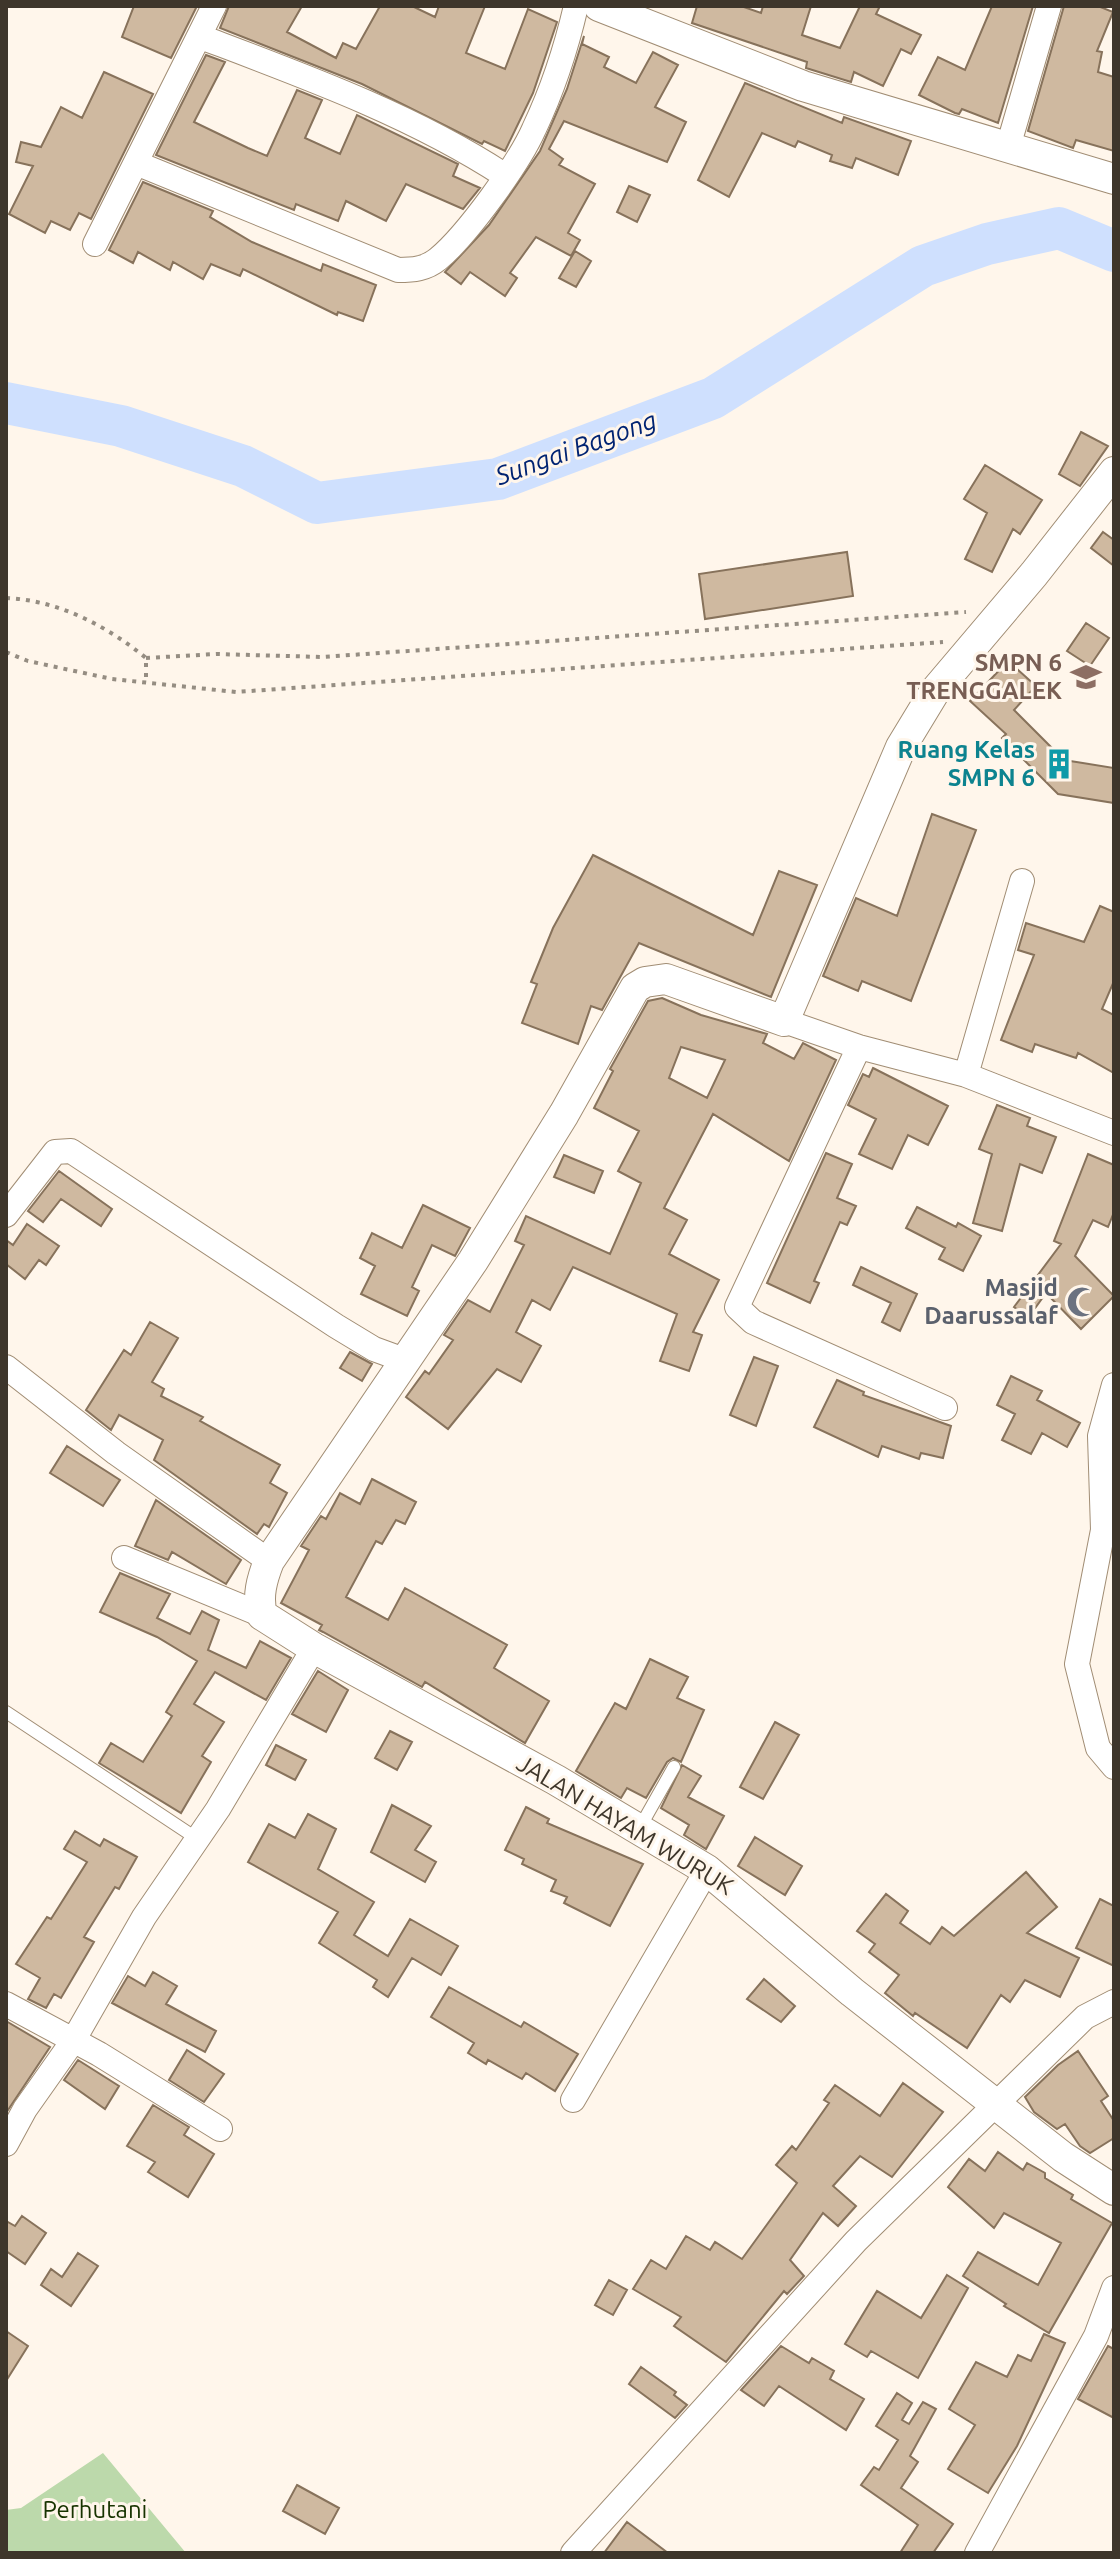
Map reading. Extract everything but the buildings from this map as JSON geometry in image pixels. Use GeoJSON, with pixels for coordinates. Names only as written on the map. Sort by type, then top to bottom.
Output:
{"type":"FeatureCollection","features":[{"type":"Feature","properties":{"kind":"street"},"geometry":{"type":"LineString","coordinates":[[95,244],[214,6]]}},
{"type":"Feature","properties":{"kind":"street"},"geometry":{"type":"LineString","coordinates":[[136,163],[398,270],[426,267],[439,258],[533,133],[559,70],[576,6]]}},
{"type":"Feature","properties":{"kind":"street"},"geometry":{"type":"LineString","coordinates":[[599,6],[803,86],[896,117],[1114,179]]}},
{"type":"Feature","properties":{"kind":"street"},"geometry":{"type":"LineString","coordinates":[[1008,147],[1049,6]]}},
{"type":"Feature","properties":{"kind":"street"},"geometry":{"type":"LineString","coordinates":[[201,37],[304,76],[465,151],[504,175]]}},
{"type":"Feature","properties":{"kind":"street"},"geometry":{"type":"LineString","coordinates":[[784,1021],[901,747],[935,691],[1006,609],[1114,472]]}},
{"type":"Feature","properties":{"kind":"street"},"geometry":{"type":"LineString","coordinates":[[966,1075],[1022,881]]}},
{"type":"Feature","properties":{"kind":"street"},"geometry":{"type":"LineString","coordinates":[[124,1558],[262,1615],[262,1580],[269,1561],[513,1198],[635,988],[645,982],[666,979],[859,1047],[966,1075],[1114,1133]]}},
{"type":"Feature","properties":{"kind":"street"},"geometry":{"type":"LineString","coordinates":[[859,1047],[737,1307],[753,1322],[945,1408]]}},
{"type":"Feature","properties":{"kind":"street"},"geometry":{"type":"LineString","coordinates":[[6,1215],[55,1152],[71,1151],[336,1326],[374,1349],[404,1360]]}},
{"type":"Feature","properties":{"kind":"street"},"geometry":{"type":"LineString","coordinates":[[6,1367],[116,1453],[269,1561]]}},
{"type":"Feature","properties":{"kind":"street"},"geometry":{"type":"LineString","coordinates":[[1114,1385],[1100,1436],[1103,1530],[1077,1664],[1098,1748],[1114,1767]]}},
{"type":"Feature","properties":{"kind":"street","name":"JALAN HAYAM WURUK"},"geometry":{"type":"LineString","coordinates":[[262,1615],[314,1648],[707,1870],[852,1992],[1063,2157],[1114,2190]]}},
{"type":"Feature","properties":{"kind":"street"},"geometry":{"type":"LineString","coordinates":[[6,2144],[16,2113],[73,2041],[144,1917],[199,1840],[314,1648]]}},
{"type":"Feature","properties":{"kind":"street"},"geometry":{"type":"LineString","coordinates":[[573,2100],[707,1870]]}},
{"type":"Feature","properties":{"kind":"street"},"geometry":{"type":"LineString","coordinates":[[573,2553],[856,2241],[1085,2017],[1114,2002]]}},
{"type":"Feature","properties":{"kind":"street"},"geometry":{"type":"LineString","coordinates":[[6,2004],[220,2129]]}},
{"type":"Feature","properties":{"kind":"street"},"geometry":{"type":"LineString","coordinates":[[977,2553],[1096,2336],[1114,2288]]}},
{"type":"Feature","properties":{"kind":"lane"},"geometry":{"type":"LineString","coordinates":[[6,1712],[199,1840]]}},
{"type":"Feature","properties":{"kind":"lane"},"geometry":{"type":"LineString","coordinates":[[639,1829],[674,1767]]}},
{"type":"Feature","properties":{"kind":"path"},"geometry":{"type":"LineString","coordinates":[[6,598],[83,617],[124,639],[146,658],[216,654],[322,657],[1006,609]]}},
{"type":"Feature","properties":{"kind":"path"},"geometry":{"type":"LineString","coordinates":[[6,652],[28,661],[112,679],[236,692],[981,639]]}},
{"type":"Feature","properties":{"kind":"path"},"geometry":{"type":"LineString","coordinates":[[146,658],[146,681]]}},
{"type":"Feature","properties":{"kind":"green space","name":"Perhutani"},"geometry":{"type":"Polygon","coordinates":[[[103,2453],[186,2553],[6,2553],[6,2510],[21,2508],[103,2453]]]}},
{"type":"Feature","properties":{"kind":"waterway","name":"Sungai Bagong"},"geometry":{"type":"LineString","coordinates":[[6,403],[121,426],[243,466],[317,503],[498,479],[713,398],[923,266],[987,244],[1059,228],[1114,251]]}},
{"type":"Feature","properties":{"kind":"place","name":"SMPN 6 TRENGGALEK"},"geometry":{"type":"Point","coordinates":[1086,677]}},
{"type":"Feature","properties":{"kind":"place","name":"Ruang Kelas SMPN 6"},"geometry":{"type":"Point","coordinates":[1059,764]}},
{"type":"Feature","properties":{"kind":"place","name":"Masjid Daarussalaf"},"geometry":{"type":"Point","coordinates":[1082,1302]}}]}
